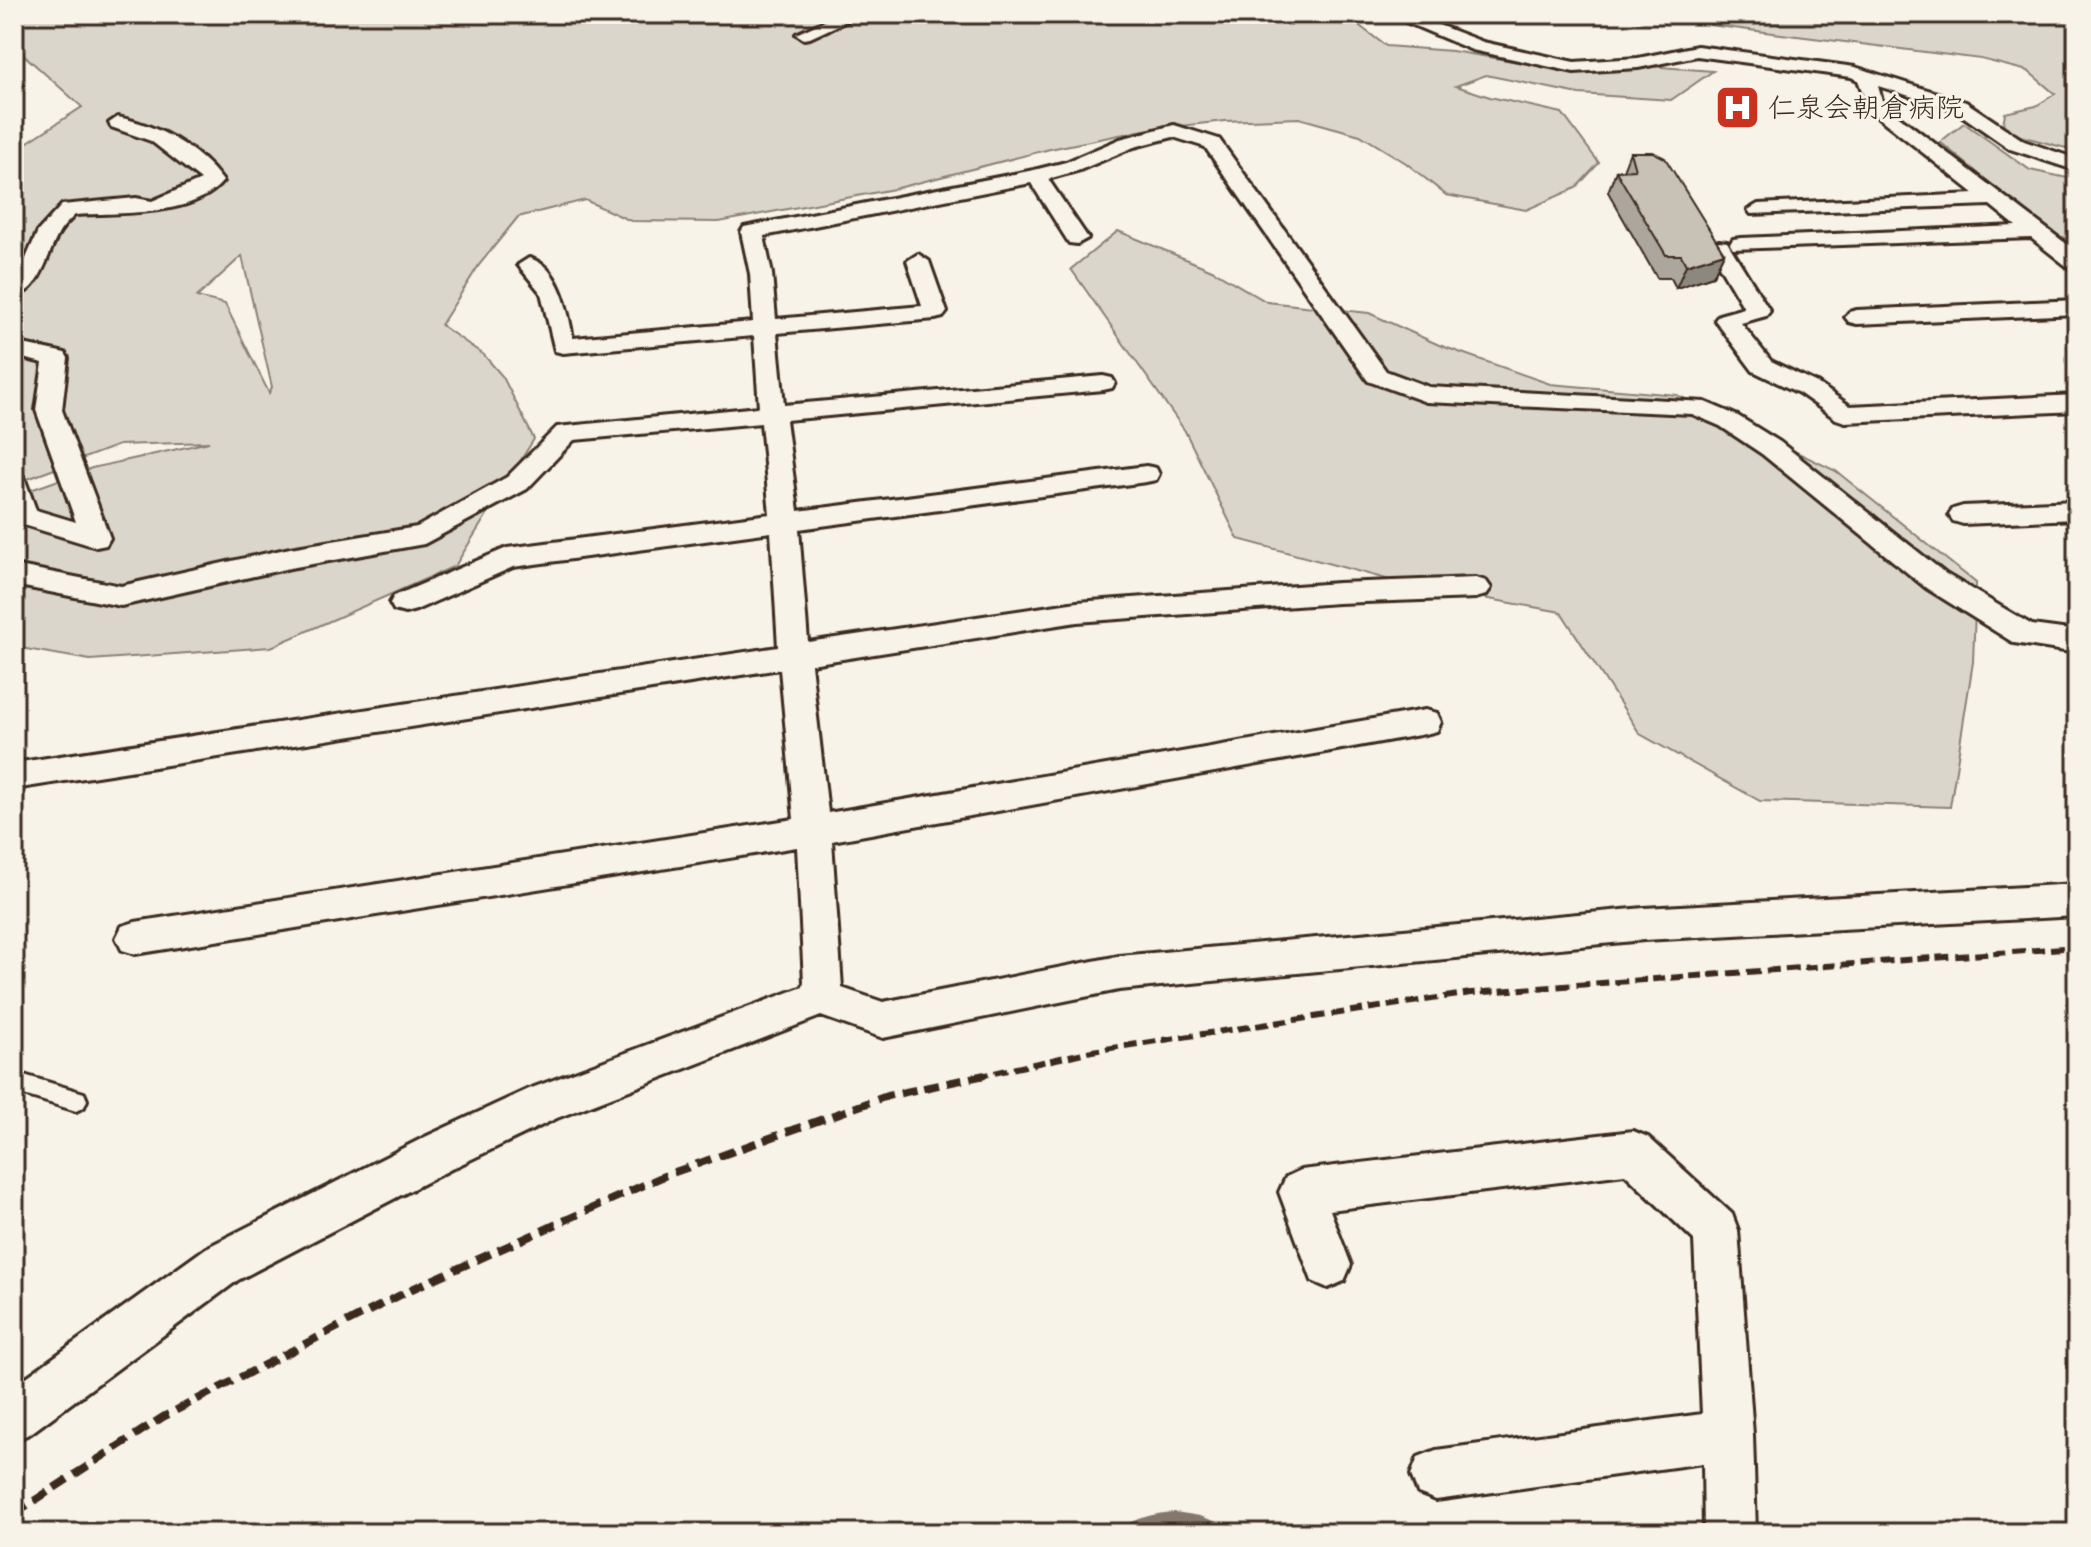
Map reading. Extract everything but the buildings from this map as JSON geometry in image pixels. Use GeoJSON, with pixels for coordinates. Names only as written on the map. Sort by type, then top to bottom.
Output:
{"type":"FeatureCollection","features":[{"type":"Feature","properties":{"kind":"street"},"geometry":{"type":"LineString","coordinates":[[804,34],[854,14]]}},
{"type":"Feature","properties":{"kind":"street"},"geometry":{"type":"LineString","coordinates":[[1395,14],[1478,46],[1574,67],[1638,63],[1697,51],[1855,72],[1960,106],[2017,145],[2077,165]]}},
{"type":"Feature","properties":{"kind":"street"},"geometry":{"type":"LineString","coordinates":[[1866,77],[1875,106],[2077,263]]}},
{"type":"Feature","properties":{"kind":"street"},"geometry":{"type":"LineString","coordinates":[[14,290],[31,273],[49,231],[69,209],[136,204],[153,207],[195,192],[213,181],[189,155],[136,126],[118,123]]}},
{"type":"Feature","properties":{"kind":"street"},"geometry":{"type":"LineString","coordinates":[[821,998],[823,982],[813,830],[794,657],[785,523],[761,274],[752,232],[1036,176],[1073,166],[1127,143],[1174,131],[1212,143],[1377,376],[1426,394],[1696,407],[1729,421],[1771,448],[1949,588],[2025,635],[2077,642]]}},
{"type":"Feature","properties":{"kind":"street"},"geometry":{"type":"LineString","coordinates":[[1036,176],[1077,238]]}},
{"type":"Feature","properties":{"kind":"street"},"geometry":{"type":"LineString","coordinates":[[1758,210],[1993,199]]}},
{"type":"Feature","properties":{"kind":"street"},"geometry":{"type":"LineString","coordinates":[[2036,231],[1730,246],[1758,311],[1727,320],[1762,366],[1808,388],[1845,414],[2077,403]]}},
{"type":"Feature","properties":{"kind":"street"},"geometry":{"type":"LineString","coordinates":[[529,265],[552,292],[563,346],[935,312],[918,261]]}},
{"type":"Feature","properties":{"kind":"street"},"geometry":{"type":"LineString","coordinates":[[1857,317],[2077,307]]}},
{"type":"Feature","properties":{"kind":"street"},"geometry":{"type":"LineString","coordinates":[[14,349],[56,358],[49,410],[96,538],[24,516],[14,483]]}},
{"type":"Feature","properties":{"kind":"street"},"geometry":{"type":"LineString","coordinates":[[14,575],[121,596],[290,558],[424,535],[517,483],[566,433],[1103,383]]}},
{"type":"Feature","properties":{"kind":"street"},"geometry":{"type":"LineString","coordinates":[[405,603],[507,558],[1146,474]]}},
{"type":"Feature","properties":{"kind":"street"},"geometry":{"type":"LineString","coordinates":[[1963,515],[2077,510]]}},
{"type":"Feature","properties":{"kind":"street"},"geometry":{"type":"LineString","coordinates":[[14,776],[1077,612],[1338,593],[1476,588]]}},
{"type":"Feature","properties":{"kind":"street"},"geometry":{"type":"LineString","coordinates":[[135,938],[813,830],[1425,722]]}},
{"type":"Feature","properties":{"kind":"street"},"geometry":{"type":"LineString","coordinates":[[14,1416],[222,1264],[440,1152],[544,1103],[821,998],[883,1020],[1119,973],[1644,924],[2077,900]]}},
{"type":"Feature","properties":{"kind":"street"},"geometry":{"type":"LineString","coordinates":[[1328,1265],[1301,1192],[1633,1152],[1716,1230],[1728,1435],[1730,1533]]}},
{"type":"Feature","properties":{"kind":"street"},"geometry":{"type":"LineString","coordinates":[[1436,1475],[1728,1435]]}},
{"type":"Feature","properties":{"kind":"lane"},"geometry":{"type":"LineString","coordinates":[[14,1082],[76,1100]]}},
{"type":"Feature","properties":{"kind":"shaded area"},"geometry":{"type":"Polygon","coordinates":[[[14,14],[1344,14],[1386,46],[1452,51],[1542,66],[1602,71],[1648,66],[1713,71],[1671,100],[1579,94],[1486,75],[1456,86],[1562,113],[1599,163],[1576,188],[1526,210],[1446,195],[1406,163],[1360,135],[1299,118],[1225,121],[1144,130],[1050,149],[894,189],[719,222],[631,221],[585,200],[518,217],[479,265],[441,325],[484,355],[503,377],[534,439],[455,566],[271,647],[90,660],[14,647],[14,496],[92,468],[209,442],[119,445],[14,484],[14,151],[82,107],[14,46],[14,14]],[[242,256],[197,297],[225,304],[269,393],[272,387],[242,256]]]}},
{"type":"Feature","properties":{"kind":"shaded area"},"geometry":{"type":"Polygon","coordinates":[[[1710,14],[2077,14],[2077,151],[2002,131],[2005,113],[2036,106],[2055,94],[2028,71],[1981,59],[1710,25],[1710,14]]]}},
{"type":"Feature","properties":{"kind":"shaded area"},"geometry":{"type":"Polygon","coordinates":[[[1964,123],[2030,170],[2077,180],[2077,242],[2051,233],[1940,142],[1964,123]]]}},
{"type":"Feature","properties":{"kind":"shaded area"},"geometry":{"type":"Polygon","coordinates":[[[1118,231],[1212,270],[1267,302],[1369,313],[1439,345],[1550,384],[1677,395],[1836,471],[1976,583],[1973,662],[1950,807],[1760,801],[1640,734],[1561,612],[1405,584],[1238,539],[1185,431],[1071,269],[1118,231]]]}},
{"type":"Feature","properties":{"kind":"waterway"},"geometry":{"type":"LineString","coordinates":[[1126,1533],[1150,1524],[1175,1521],[1225,1533]]}},
{"type":"Feature","properties":{"kind":"railway"},"geometry":{"type":"LineString","coordinates":[[983,1075],[1092,1051],[1471,993],[2077,947]]}},
{"type":"Feature","properties":{"kind":"railway"},"geometry":{"type":"LineString","coordinates":[[14,1514],[163,1417],[412,1289],[664,1176],[887,1096],[983,1075]]}},
{"type":"Feature","properties":{"kind":"railway"},"geometry":{"type":"LineString","coordinates":[[976,1077],[983,1075]]}},
{"type":"Feature","properties":{"kind":"place","name":"仁泉会朝倉病院"},"geometry":{"type":"Point","coordinates":[1737,107]}}]}
